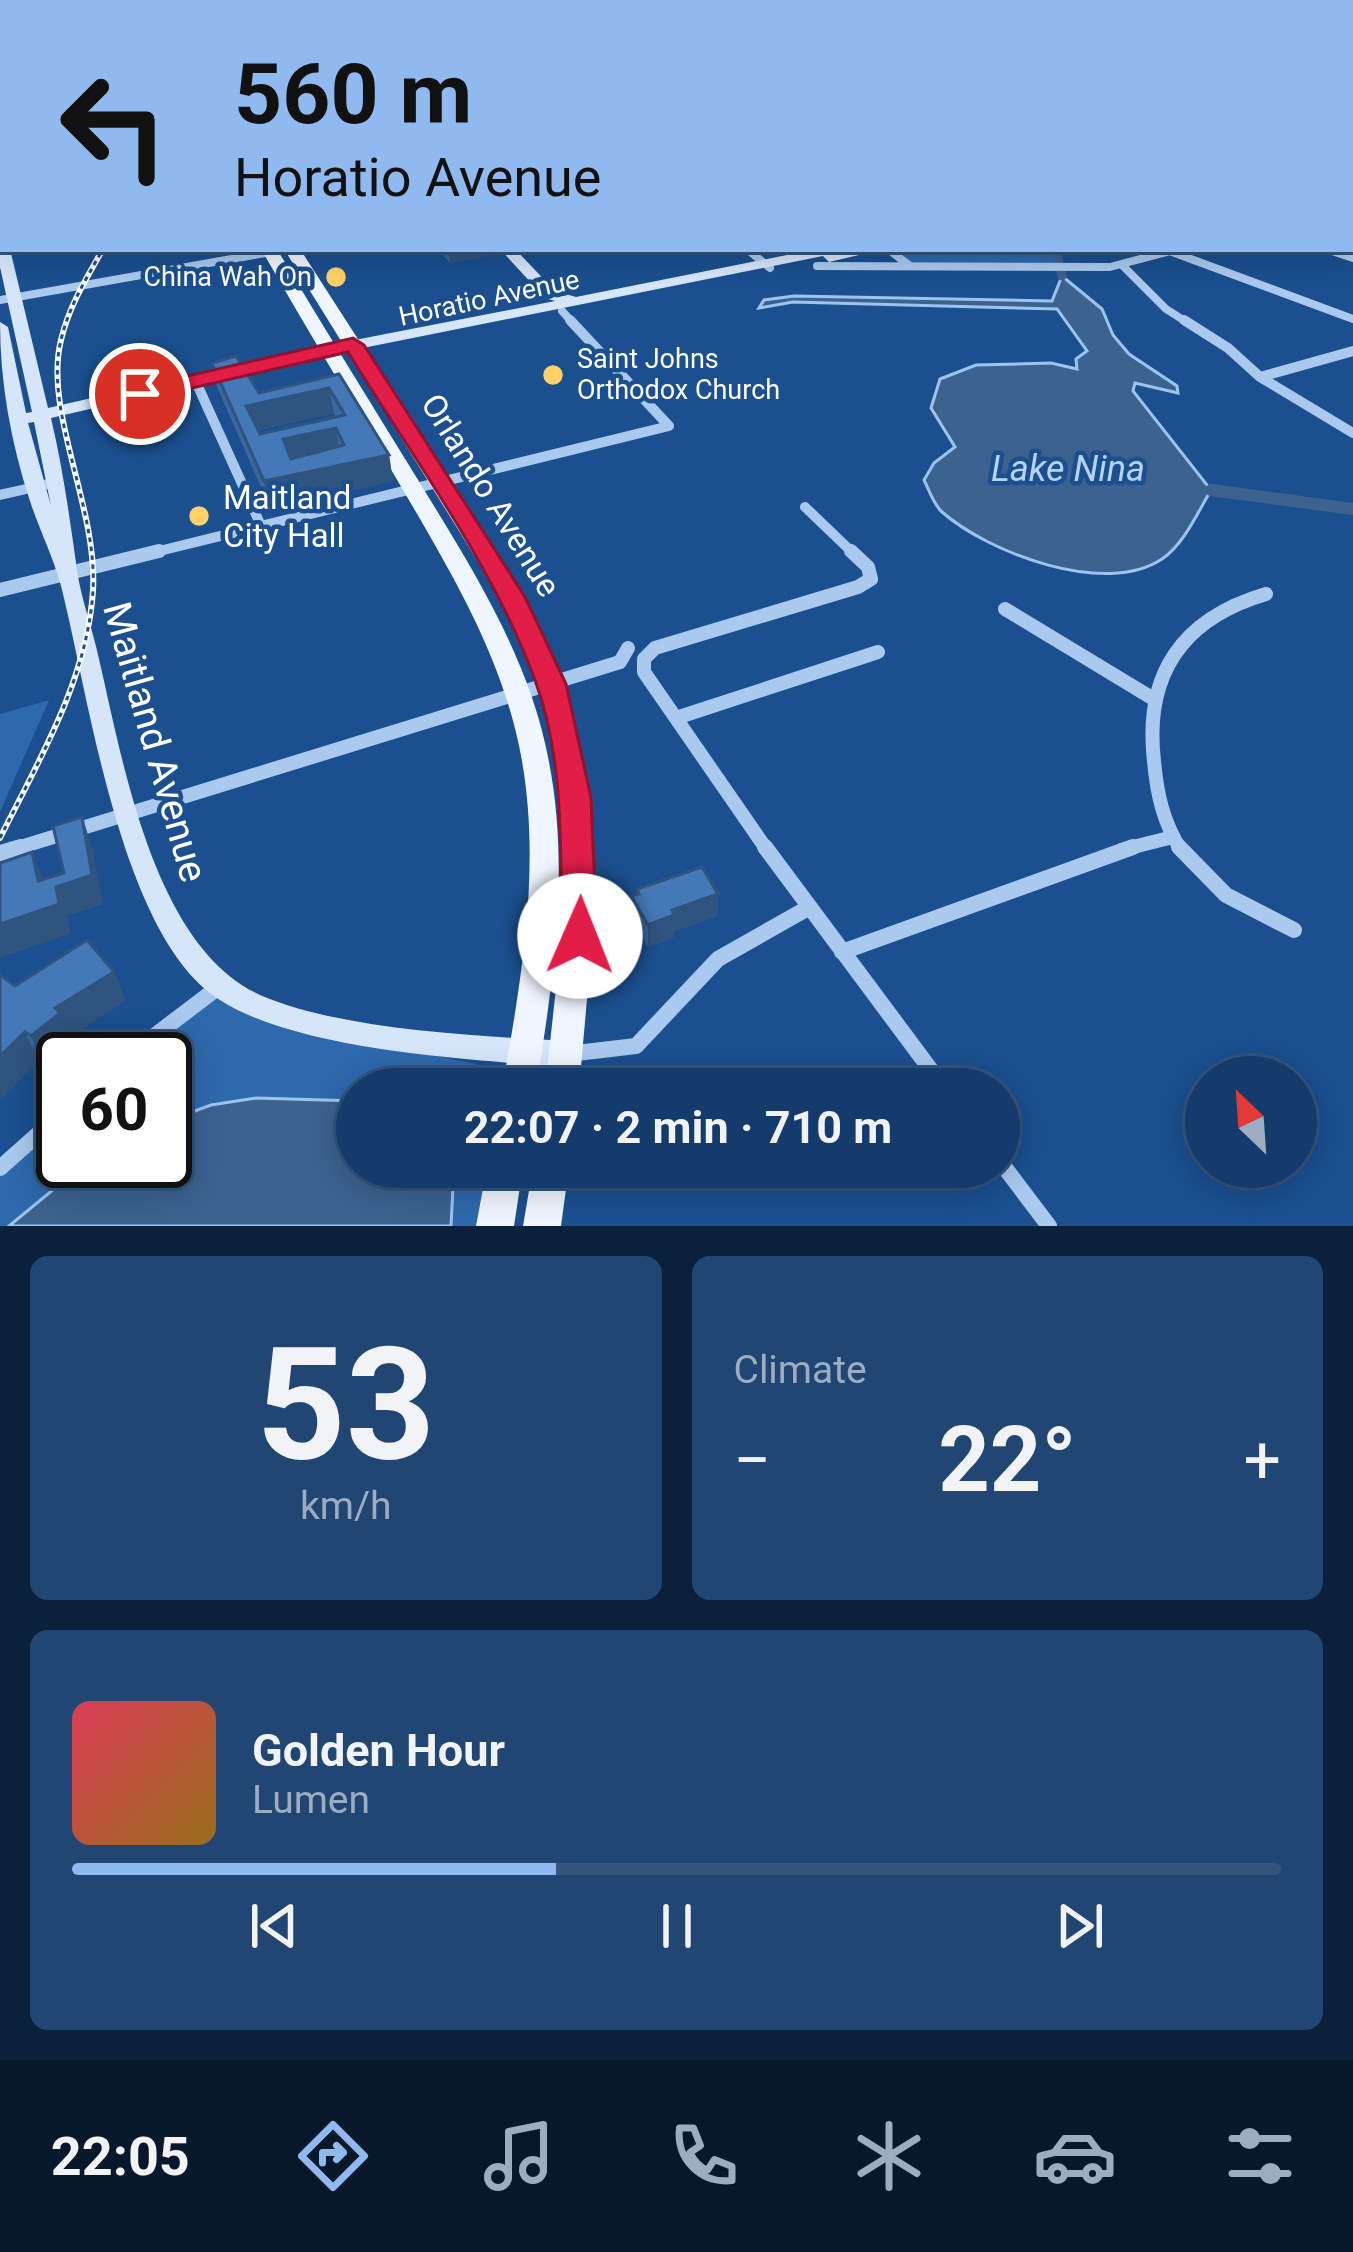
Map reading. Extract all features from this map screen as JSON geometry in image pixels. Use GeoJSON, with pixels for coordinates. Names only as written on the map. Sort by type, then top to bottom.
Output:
{"type":"FeatureCollection","features":[{"type":"Feature","properties":{"kind":"main road","name":"Maitland Avenue"},"geometry":{"type":"LineString","coordinates":[[2,252],[7,305],[30,370],[57,482],[68,541],[68,574]]}},
{"type":"Feature","properties":{"kind":"main road","name":"Orlando Avenue"},"geometry":{"type":"LineString","coordinates":[[271,252],[332,353],[512,597],[551,684],[573,783],[582,887],[565,1068]]}},
{"type":"Feature","properties":{"kind":"main road","name":"Orlando Avenue"},"geometry":{"type":"LineString","coordinates":[[294,252],[355,348],[426,486],[519,692],[541,800],[544,887],[522,1068]]}},
{"type":"Feature","properties":{"kind":"main road"},"geometry":{"type":"LineString","coordinates":[[509,252],[545,301]]}},
{"type":"Feature","properties":{"kind":"main road","name":"Horatio Avenue"},"geometry":{"type":"LineString","coordinates":[[355,348],[572,311],[824,252]]}},
{"type":"Feature","properties":{"kind":"main road","name":"Horatio Avenue"},"geometry":{"type":"LineString","coordinates":[[766,265],[857,252]]}},
{"type":"Feature","properties":{"kind":"main road","name":"Horatio Avenue"},"geometry":{"type":"LineString","coordinates":[[13,421],[355,348],[545,301],[572,311]]}},
{"type":"Feature","properties":{"kind":"main road","name":"Maitland Avenue"},"geometry":{"type":"LineString","coordinates":[[0,327],[13,421],[68,574],[129,812],[165,917],[220,986],[288,1017],[406,1038],[567,1054]]}},
{"type":"Feature","properties":{"kind":"main road"},"geometry":{"type":"LineString","coordinates":[[495,1226],[501,1188]]}},
{"type":"Feature","properties":{"kind":"main road"},"geometry":{"type":"LineString","coordinates":[[542,1226],[548,1188]]}},
{"type":"Feature","properties":{"kind":"street"},"geometry":{"type":"LineString","coordinates":[[7,305],[260,252]]}},
{"type":"Feature","properties":{"kind":"street"},"geometry":{"type":"LineString","coordinates":[[750,252],[766,265]]}},
{"type":"Feature","properties":{"kind":"street"},"geometry":{"type":"LineString","coordinates":[[892,252],[910,266]]}},
{"type":"Feature","properties":{"kind":"street"},"geometry":{"type":"LineString","coordinates":[[817,266],[1124,266],[1172,252]]}},
{"type":"Feature","properties":{"kind":"street"},"geometry":{"type":"LineString","coordinates":[[1178,252],[1353,319]]}},
{"type":"Feature","properties":{"kind":"street"},"geometry":{"type":"LineString","coordinates":[[1124,266],[1166,309],[1228,348],[1260,377],[1353,433]]}},
{"type":"Feature","properties":{"kind":"street"},"geometry":{"type":"LineString","coordinates":[[0,590],[669,426],[572,311]]}},
{"type":"Feature","properties":{"kind":"street"},"geometry":{"type":"LineString","coordinates":[[1260,377],[1353,351]]}},
{"type":"Feature","properties":{"kind":"street"},"geometry":{"type":"LineString","coordinates":[[10,374],[30,370]]}},
{"type":"Feature","properties":{"kind":"street"},"geometry":{"type":"LineString","coordinates":[[196,382],[262,528]]}},
{"type":"Feature","properties":{"kind":"street"},"geometry":{"type":"LineString","coordinates":[[0,495],[57,482]]}},
{"type":"Feature","properties":{"kind":"street"},"geometry":{"type":"LineString","coordinates":[[805,506],[868,567],[871,579],[858,587],[655,648],[644,659],[644,672],[808,908],[929,1068]]}},
{"type":"Feature","properties":{"kind":"street"},"geometry":{"type":"LineString","coordinates":[[1266,594],[1227,606],[1165,665],[1152,698],[1157,790],[1173,837],[1231,900],[1248,914],[1294,930]]}},
{"type":"Feature","properties":{"kind":"street"},"geometry":{"type":"LineString","coordinates":[[1005,609],[1152,698]]}},
{"type":"Feature","properties":{"kind":"street"},"geometry":{"type":"LineString","coordinates":[[0,853],[620,662],[628,648]]}},
{"type":"Feature","properties":{"kind":"street"},"geometry":{"type":"LineString","coordinates":[[676,718],[878,652]]}},
{"type":"Feature","properties":{"kind":"street"},"geometry":{"type":"LineString","coordinates":[[842,952],[1106,853],[1173,837]]}},
{"type":"Feature","properties":{"kind":"street"},"geometry":{"type":"LineString","coordinates":[[567,1054],[636,1046],[718,958],[808,908]]}},
{"type":"Feature","properties":{"kind":"street"},"geometry":{"type":"LineString","coordinates":[[160,1032],[220,986]]}},
{"type":"Feature","properties":{"kind":"street"},"geometry":{"type":"LineString","coordinates":[[0,1168],[36,1136]]}},
{"type":"Feature","properties":{"kind":"street"},"geometry":{"type":"LineString","coordinates":[[1020,1188],[1049,1226]]}},
{"type":"Feature","properties":{"kind":"shaded area"},"geometry":{"type":"Polygon","coordinates":[[[896,252],[1050,252],[1058,267],[913,265],[896,252]]]}},
{"type":"Feature","properties":{"kind":"shaded area"},"geometry":{"type":"Polygon","coordinates":[[[49,700],[0,812],[0,714],[49,700]]]}},
{"type":"Feature","properties":{"kind":"shaded area"},"geometry":{"type":"Polygon","coordinates":[[[220,992],[282,1024],[476,1064],[478,1068],[336,1068],[336,1188],[487,1188],[481,1226],[0,1226],[0,1176],[36,1146],[36,1188],[192,1188],[192,1032],[172,1032],[220,992]]]}},
{"type":"Feature","properties":{"kind":"water","name":"Lake Nina"},"geometry":{"type":"Polygon","coordinates":[[[1062,276],[1102,309],[1113,335],[1129,354],[1177,386],[1178,393],[1135,383],[1133,391],[1211,490],[1177,545],[1162,559],[1138,570],[1080,572],[1017,555],[942,512],[924,480],[934,463],[955,447],[931,408],[940,379],[976,365],[1051,363],[1077,369],[1076,359],[1087,351],[1057,309],[793,302],[759,308],[764,300],[794,296],[1052,301],[1062,276]]]}},
{"type":"Feature","properties":{"kind":"water"},"geometry":{"type":"Polygon","coordinates":[[[256,1098],[336,1100],[336,1188],[453,1188],[451,1226],[9,1226],[55,1188],[192,1188],[192,1112],[256,1098]]]}},
{"type":"Feature","properties":{"kind":"building"},"geometry":{"type":"Polygon","coordinates":[[[236,356],[259,393],[339,374],[389,455],[264,481],[212,363],[236,356]],[[329,388],[246,406],[260,434],[345,415],[329,388]],[[336,428],[283,439],[291,459],[344,445],[336,428]]]}},
{"type":"Feature","properties":{"kind":"building"},"geometry":{"type":"Polygon","coordinates":[[[82,817],[92,875],[56,887],[59,904],[0,924],[0,863],[32,852],[38,881],[64,873],[53,826],[82,817]]]}},
{"type":"Feature","properties":{"kind":"building"},"geometry":{"type":"Polygon","coordinates":[[[702,867],[718,894],[672,910],[674,915],[648,925],[631,896],[639,894],[637,889],[702,867]]]}},
{"type":"Feature","properties":{"kind":"building"},"geometry":{"type":"Polygon","coordinates":[[[87,940],[114,972],[55,1008],[60,1013],[31,1036],[25,1032],[0,1056],[0,975],[15,986],[87,940]]]}},
{"type":"Feature","properties":{"kind":"waterway"},"geometry":{"type":"LineString","coordinates":[[1057,252],[1062,276]]}},
{"type":"Feature","properties":{"kind":"waterway"},"geometry":{"type":"LineString","coordinates":[[1211,490],[1353,509]]}},
{"type":"Feature","properties":{"kind":"railway"},"geometry":{"type":"LineString","coordinates":[[0,838],[59,719],[89,624],[93,591],[88,526],[65,429],[57,368],[69,316],[101,252]]}},
{"type":"Feature","properties":{"kind":"place","name":"China Wah On"},"geometry":{"type":"Point","coordinates":[336,277]}},
{"type":"Feature","properties":{"kind":"place","name":"Saint Johns Orthodox Church"},"geometry":{"type":"Point","coordinates":[553,375]}},
{"type":"Feature","properties":{"kind":"place","name":"Maitland City Hall"},"geometry":{"type":"Point","coordinates":[199,516]}},
{"type":"Feature","properties":{"kind":"route"},"geometry":{"type":"LineString","coordinates":[[140,394],[353,345],[512,597],[539,652],[561,718],[575,798],[582,887],[580,936]]}}]}
